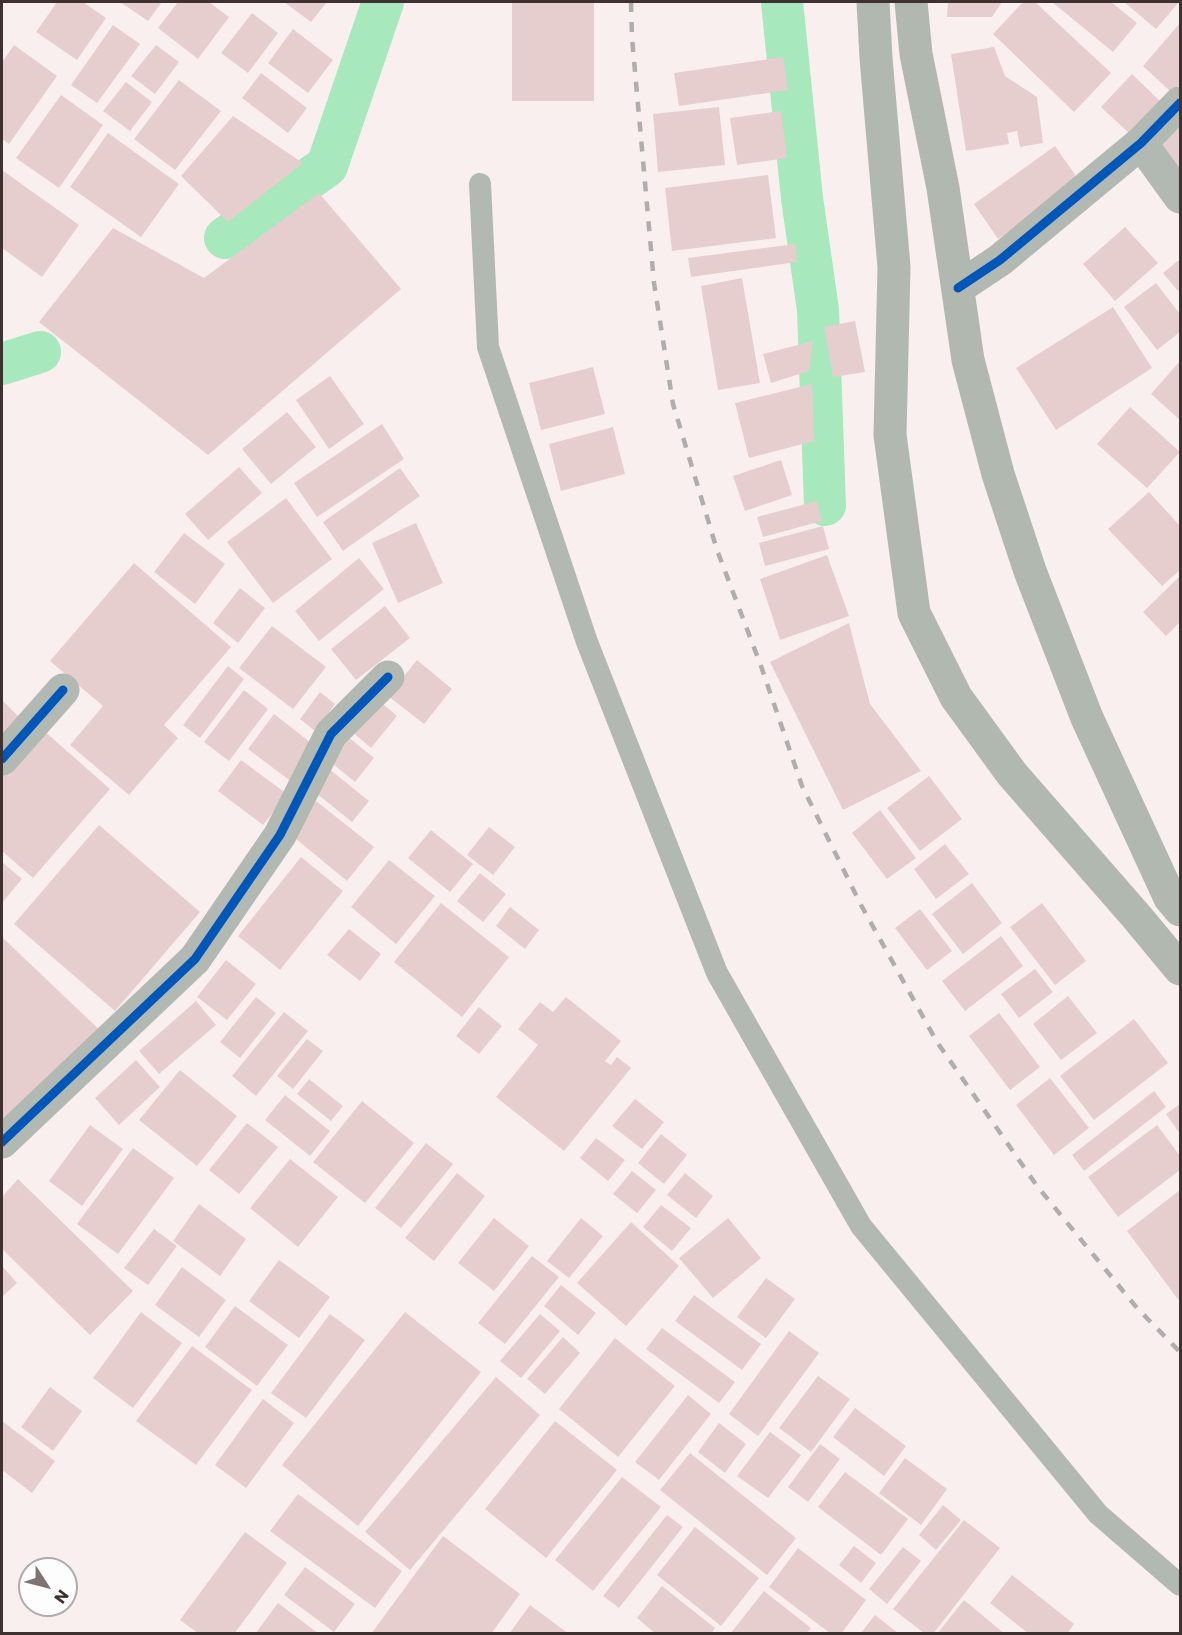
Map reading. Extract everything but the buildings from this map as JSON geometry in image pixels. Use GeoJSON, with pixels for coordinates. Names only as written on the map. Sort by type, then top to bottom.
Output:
{"type":"FeatureCollection","features":[{"type":"Feature","properties":{"kind":"main road"},"geometry":{"type":"LineString","coordinates":[[873,2],[894,267],[890,435],[914,613],[956,697],[1012,774],[1180,969]]}},
{"type":"Feature","properties":{"kind":"main road"},"geometry":{"type":"LineString","coordinates":[[911,2],[916,54],[943,188],[968,360],[999,474],[1030,571],[1087,718],[1177,900]]}},
{"type":"Feature","properties":{"kind":"main road"},"geometry":{"type":"LineString","coordinates":[[876,58],[916,54]]}},
{"type":"Feature","properties":{"kind":"street"},"geometry":{"type":"LineString","coordinates":[[958,288],[1000,260],[1141,143],[1180,103]]}},
{"type":"Feature","properties":{"kind":"street"},"geometry":{"type":"LineString","coordinates":[[1141,143],[1180,197]]}},
{"type":"Feature","properties":{"kind":"street"},"geometry":{"type":"LineString","coordinates":[[2,1142],[195,959],[280,835],[331,734],[388,677]]}},
{"type":"Feature","properties":{"kind":"street"},"geometry":{"type":"LineString","coordinates":[[2,759],[63,690]]}},
{"type":"Feature","properties":{"kind":"street"},"geometry":{"type":"LineString","coordinates":[[1136,916],[1177,900]]}},
{"type":"Feature","properties":{"kind":"lane"},"geometry":{"type":"LineString","coordinates":[[480,184],[488,346],[587,642],[717,973],[861,1226],[1098,1514],[1180,1585]]}},
{"type":"Feature","properties":{"kind":"waterway"},"geometry":{"type":"LineString","coordinates":[[225,238],[327,166],[383,2]]}},
{"type":"Feature","properties":{"kind":"waterway"},"geometry":{"type":"LineString","coordinates":[[782,2],[802,198],[818,310],[825,505]]}},
{"type":"Feature","properties":{"kind":"waterway"},"geometry":{"type":"LineString","coordinates":[[2,364],[40,352]]}},
{"type":"Feature","properties":{"kind":"railway"},"geometry":{"type":"LineString","coordinates":[[631,2],[632,38],[654,283],[673,404],[717,550],[761,666],[802,786],[861,905],[937,1042],[1037,1186],[1137,1308],[1180,1352]]}},
{"type":"Feature","properties":{"kind":"cycle path"},"geometry":{"type":"LineString","coordinates":[[958,288],[1000,260],[1141,143],[1180,103]]}},
{"type":"Feature","properties":{"kind":"cycle path"},"geometry":{"type":"LineString","coordinates":[[2,1142],[195,959],[280,835],[331,734],[388,677]]}},
{"type":"Feature","properties":{"kind":"cycle path"},"geometry":{"type":"LineString","coordinates":[[2,759],[63,690]]}}]}
